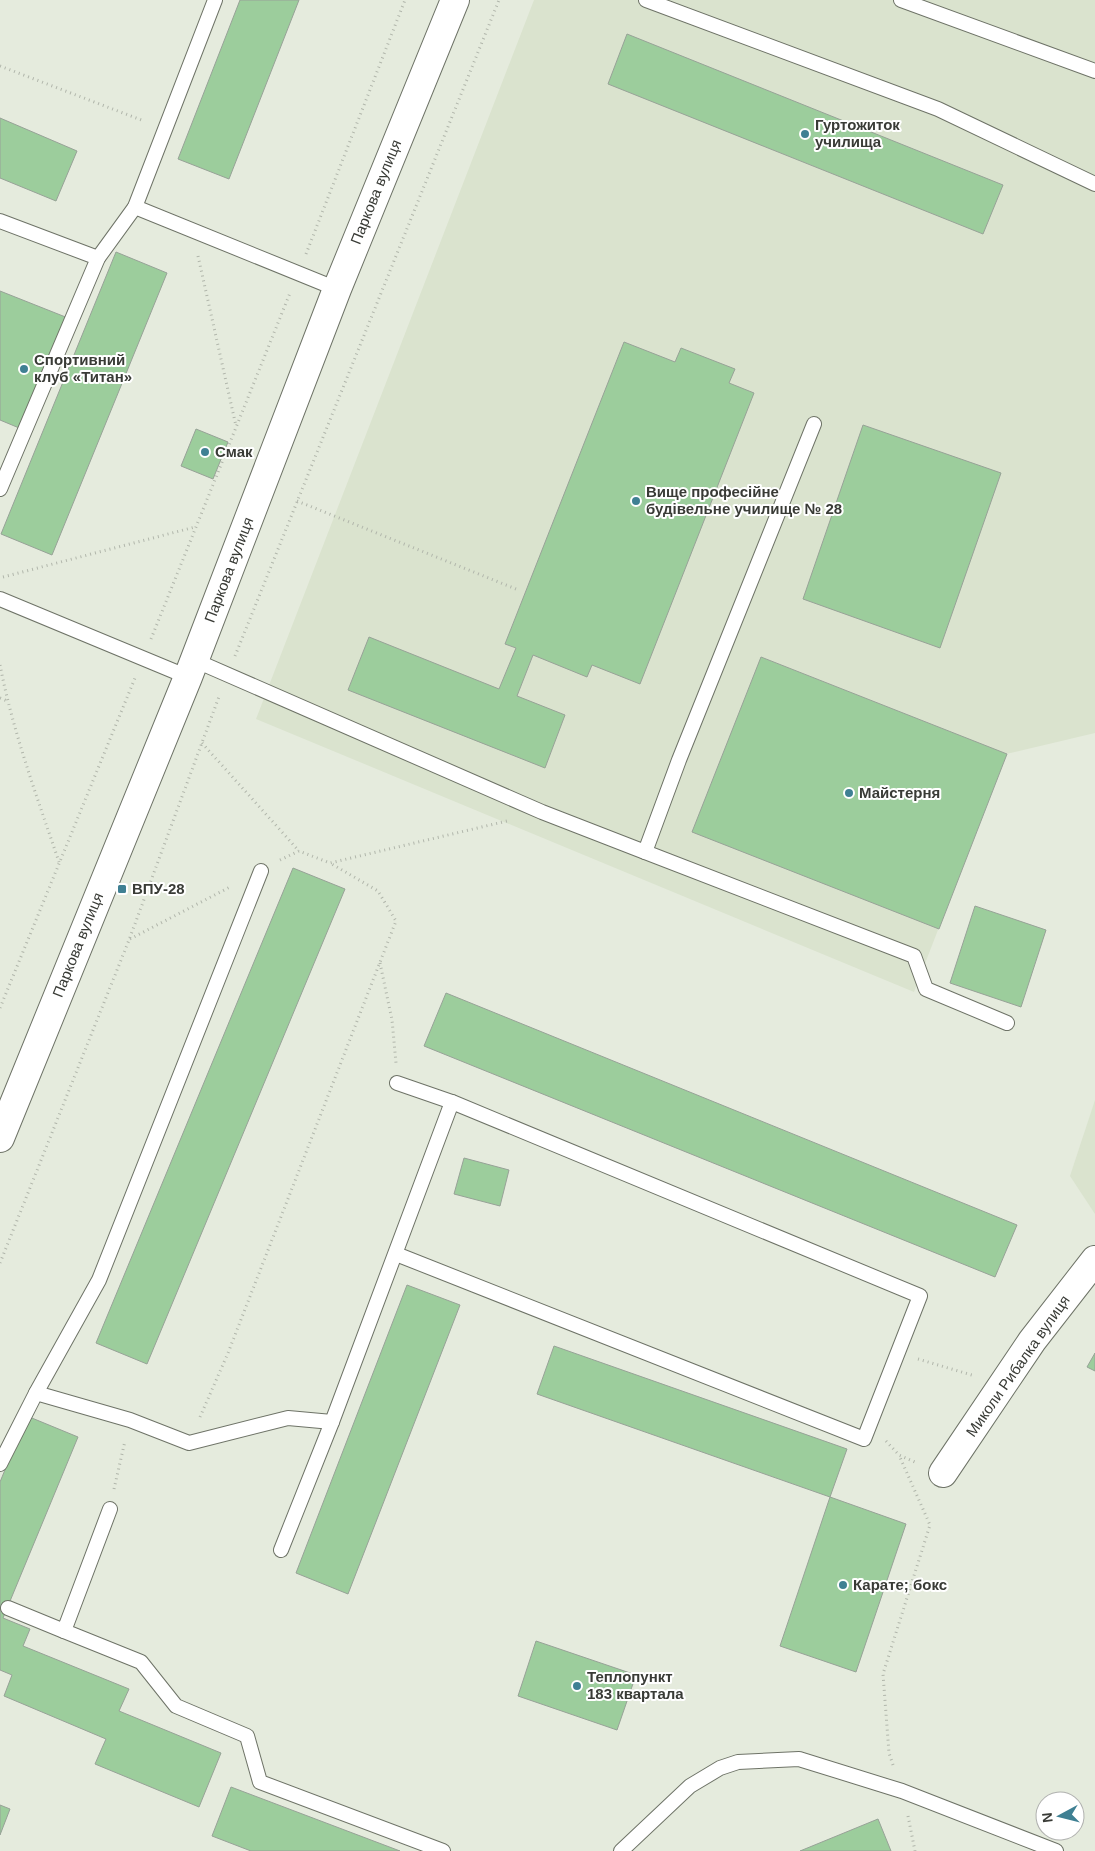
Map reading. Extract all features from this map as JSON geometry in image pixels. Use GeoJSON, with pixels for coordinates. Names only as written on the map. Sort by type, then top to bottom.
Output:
{"type":"FeatureCollection","features":[{"type":"Feature","properties":{"kind":"street","name":"Паркова вулиця"},"geometry":{"type":"LineString","coordinates":[[0,1138],[191,669],[337,289],[455,0]]}},
{"type":"Feature","properties":{"kind":"street","name":"Миколи Рибалка вулиця"},"geometry":{"type":"LineString","coordinates":[[943,1473],[1032,1340],[1095,1260]]}},
{"type":"Feature","properties":{"kind":"lane"},"geometry":{"type":"LineString","coordinates":[[0,489],[98,258],[135,207],[215,0]]}},
{"type":"Feature","properties":{"kind":"lane"},"geometry":{"type":"LineString","coordinates":[[646,0],[938,109],[1095,184]]}},
{"type":"Feature","properties":{"kind":"lane"},"geometry":{"type":"LineString","coordinates":[[901,0],[1095,72]]}},
{"type":"Feature","properties":{"kind":"lane"},"geometry":{"type":"LineString","coordinates":[[135,207],[337,289]]}},
{"type":"Feature","properties":{"kind":"lane"},"geometry":{"type":"LineString","coordinates":[[0,220],[98,258]]}},
{"type":"Feature","properties":{"kind":"lane"},"geometry":{"type":"LineString","coordinates":[[645,852],[679,760],[814,424]]}},
{"type":"Feature","properties":{"kind":"lane"},"geometry":{"type":"LineString","coordinates":[[0,599],[143,658],[228,675],[542,812],[914,956],[926,989],[1007,1023]]}},
{"type":"Feature","properties":{"kind":"lane"},"geometry":{"type":"LineString","coordinates":[[0,1464],[36,1393],[99,1280],[261,871]]}},
{"type":"Feature","properties":{"kind":"lane"},"geometry":{"type":"LineString","coordinates":[[396,1254],[864,1439],[920,1296],[452,1102],[397,1083]]}},
{"type":"Feature","properties":{"kind":"lane"},"geometry":{"type":"LineString","coordinates":[[281,1550],[332,1422],[452,1102]]}},
{"type":"Feature","properties":{"kind":"lane"},"geometry":{"type":"LineString","coordinates":[[36,1393],[130,1420],[189,1443],[288,1418],[332,1422]]}},
{"type":"Feature","properties":{"kind":"lane"},"geometry":{"type":"LineString","coordinates":[[64,1631],[110,1509]]}},
{"type":"Feature","properties":{"kind":"lane"},"geometry":{"type":"LineString","coordinates":[[8,1608],[142,1662],[176,1706],[247,1736],[260,1782],[444,1851]]}},
{"type":"Feature","properties":{"kind":"lane"},"geometry":{"type":"LineString","coordinates":[[621,1851],[690,1786],[720,1768],[738,1762],[799,1759],[902,1791],[1056,1851]]}},
{"type":"Feature","properties":{"kind":"path"},"geometry":{"type":"LineString","coordinates":[[0,1008],[237,427],[404,0]]}},
{"type":"Feature","properties":{"kind":"path"},"geometry":{"type":"LineString","coordinates":[[0,1263],[130,940],[228,675],[499,0]]}},
{"type":"Feature","properties":{"kind":"path"},"geometry":{"type":"LineString","coordinates":[[0,66],[166,128]]}},
{"type":"Feature","properties":{"kind":"path"},"geometry":{"type":"LineString","coordinates":[[192,230],[237,427]]}},
{"type":"Feature","properties":{"kind":"path"},"geometry":{"type":"LineString","coordinates":[[297,501],[516,590]]}},
{"type":"Feature","properties":{"kind":"path"},"geometry":{"type":"LineString","coordinates":[[0,578],[196,527]]}},
{"type":"Feature","properties":{"kind":"path"},"geometry":{"type":"LineString","coordinates":[[0,665],[23,754],[59,863]]}},
{"type":"Feature","properties":{"kind":"path"},"geometry":{"type":"LineString","coordinates":[[0,698],[8,701]]}},
{"type":"Feature","properties":{"kind":"path"},"geometry":{"type":"LineString","coordinates":[[189,1443],[232,1344],[396,922],[378,891],[330,863],[299,851],[202,743]]}},
{"type":"Feature","properties":{"kind":"path"},"geometry":{"type":"LineString","coordinates":[[330,863],[542,812]]}},
{"type":"Feature","properties":{"kind":"path"},"geometry":{"type":"LineString","coordinates":[[130,940],[299,851]]}},
{"type":"Feature","properties":{"kind":"path"},"geometry":{"type":"LineString","coordinates":[[380,962],[392,1020],[397,1083]]}},
{"type":"Feature","properties":{"kind":"path"},"geometry":{"type":"LineString","coordinates":[[897,1353],[981,1378]]}},
{"type":"Feature","properties":{"kind":"path"},"geometry":{"type":"LineString","coordinates":[[110,1509],[130,1420]]}},
{"type":"Feature","properties":{"kind":"path"},"geometry":{"type":"LineString","coordinates":[[870,1424],[899,1455],[930,1525],[882,1674],[889,1753]]}},
{"type":"Feature","properties":{"kind":"path"},"geometry":{"type":"LineString","coordinates":[[899,1455],[943,1473]]}},
{"type":"Feature","properties":{"kind":"shaded area"},"geometry":{"type":"Polygon","coordinates":[[[534,0],[1095,0],[1095,733],[1006,754],[914,992],[256,719],[534,0]]]}},
{"type":"Feature","properties":{"kind":"shaded area"},"geometry":{"type":"Polygon","coordinates":[[[1095,1100],[1095,1214],[1070,1176],[1095,1100]]]}},
{"type":"Feature","properties":{"kind":"building"},"geometry":{"type":"Polygon","coordinates":[[[240,0],[299,0],[229,179],[178,159],[240,0]]]}},
{"type":"Feature","properties":{"kind":"building","name":"Гуртожиток училища"},"geometry":{"type":"Polygon","coordinates":[[[627,34],[1003,185],[983,234],[608,84],[627,34]]]}},
{"type":"Feature","properties":{"kind":"building"},"geometry":{"type":"Polygon","coordinates":[[[0,118],[77,151],[56,201],[0,178],[0,118]]]}},
{"type":"Feature","properties":{"kind":"building"},"geometry":{"type":"Polygon","coordinates":[[[116,252],[167,273],[52,555],[1,534],[116,252]]]}},
{"type":"Feature","properties":{"kind":"building","name":"Спортивний клуб «Титан»"},"geometry":{"type":"Polygon","coordinates":[[[0,291],[68,318],[24,430],[0,420],[0,291]]]}},
{"type":"Feature","properties":{"kind":"building","name":"Вище професійне будівельне училище № 28"},"geometry":{"type":"Polygon","coordinates":[[[624,342],[675,362],[681,348],[735,369],[729,383],[754,393],[640,684],[592,665],[587,677],[533,655],[517,696],[565,715],[545,768],[348,690],[369,637],[499,689],[516,648],[505,644],[624,342]]]}},
{"type":"Feature","properties":{"kind":"building"},"geometry":{"type":"Polygon","coordinates":[[[863,425],[1001,473],[940,648],[803,599],[863,425]]]}},
{"type":"Feature","properties":{"kind":"building","name":"Смак"},"geometry":{"type":"Polygon","coordinates":[[[196,429],[228,442],[213,479],[181,466],[196,429]]]}},
{"type":"Feature","properties":{"kind":"building","name":"Майстерня"},"geometry":{"type":"Polygon","coordinates":[[[761,657],[1007,754],[939,929],[692,832],[761,657]]]}},
{"type":"Feature","properties":{"kind":"building"},"geometry":{"type":"Polygon","coordinates":[[[293,868],[345,889],[147,1364],[96,1343],[293,868]]]}},
{"type":"Feature","properties":{"kind":"building"},"geometry":{"type":"Polygon","coordinates":[[[975,906],[1046,930],[1021,1007],[950,983],[975,906]]]}},
{"type":"Feature","properties":{"kind":"building"},"geometry":{"type":"Polygon","coordinates":[[[446,993],[1017,1225],[995,1277],[424,1046],[446,993]]]}},
{"type":"Feature","properties":{"kind":"building"},"geometry":{"type":"Polygon","coordinates":[[[464,1158],[509,1170],[500,1206],[454,1194],[464,1158]]]}},
{"type":"Feature","properties":{"kind":"building"},"geometry":{"type":"Polygon","coordinates":[[[407,1285],[460,1305],[348,1594],[296,1573],[407,1285]]]}},
{"type":"Feature","properties":{"kind":"building"},"geometry":{"type":"Polygon","coordinates":[[[554,1346],[847,1449],[830,1497],[537,1394],[554,1346]]]}},
{"type":"Feature","properties":{"kind":"building"},"geometry":{"type":"Polygon","coordinates":[[[1095,1353],[1095,1371],[1087,1367],[1095,1353]]]}},
{"type":"Feature","properties":{"kind":"building"},"geometry":{"type":"Polygon","coordinates":[[[27,1416],[78,1437],[3,1618],[30,1629],[23,1646],[129,1689],[119,1711],[221,1753],[199,1807],[95,1764],[106,1739],[4,1696],[12,1675],[0,1670],[0,1482],[27,1416]]]}},
{"type":"Feature","properties":{"kind":"building","name":"Карате; бокс"},"geometry":{"type":"Polygon","coordinates":[[[830,1497],[906,1524],[856,1672],[780,1646],[830,1497]]]}},
{"type":"Feature","properties":{"kind":"building","name":"Теплопункт 183 квартала"},"geometry":{"type":"Polygon","coordinates":[[[536,1641],[636,1675],[617,1730],[518,1696],[536,1641]]]}},
{"type":"Feature","properties":{"kind":"building"},"geometry":{"type":"Polygon","coordinates":[[[231,1787],[400,1851],[251,1851],[212,1836],[231,1787]]]}},
{"type":"Feature","properties":{"kind":"building"},"geometry":{"type":"Polygon","coordinates":[[[0,1805],[10,1809],[0,1835],[0,1805]]]}},
{"type":"Feature","properties":{"kind":"building"},"geometry":{"type":"Polygon","coordinates":[[[878,1819],[891,1851],[800,1851],[878,1819]]]}},
{"type":"Feature","properties":{"kind":"place","name":"Гуртожиток училища"},"geometry":{"type":"Point","coordinates":[805,134]}},
{"type":"Feature","properties":{"kind":"place","name":"Спортивний клуб «Титан»"},"geometry":{"type":"Point","coordinates":[24,369]}},
{"type":"Feature","properties":{"kind":"place","name":"Смак"},"geometry":{"type":"Point","coordinates":[205,452]}},
{"type":"Feature","properties":{"kind":"place","name":"Вище професійне будівельне училище № 28"},"geometry":{"type":"Point","coordinates":[636,501]}},
{"type":"Feature","properties":{"kind":"place","name":"Майстерня"},"geometry":{"type":"Point","coordinates":[849,793]}},
{"type":"Feature","properties":{"kind":"place","name":"ВПУ-28"},"geometry":{"type":"Point","coordinates":[122,889]}},
{"type":"Feature","properties":{"kind":"place","name":"Карате; бокс"},"geometry":{"type":"Point","coordinates":[843,1585]}},
{"type":"Feature","properties":{"kind":"place","name":"Теплопункт 183 квартала"},"geometry":{"type":"Point","coordinates":[577,1686]}}]}
